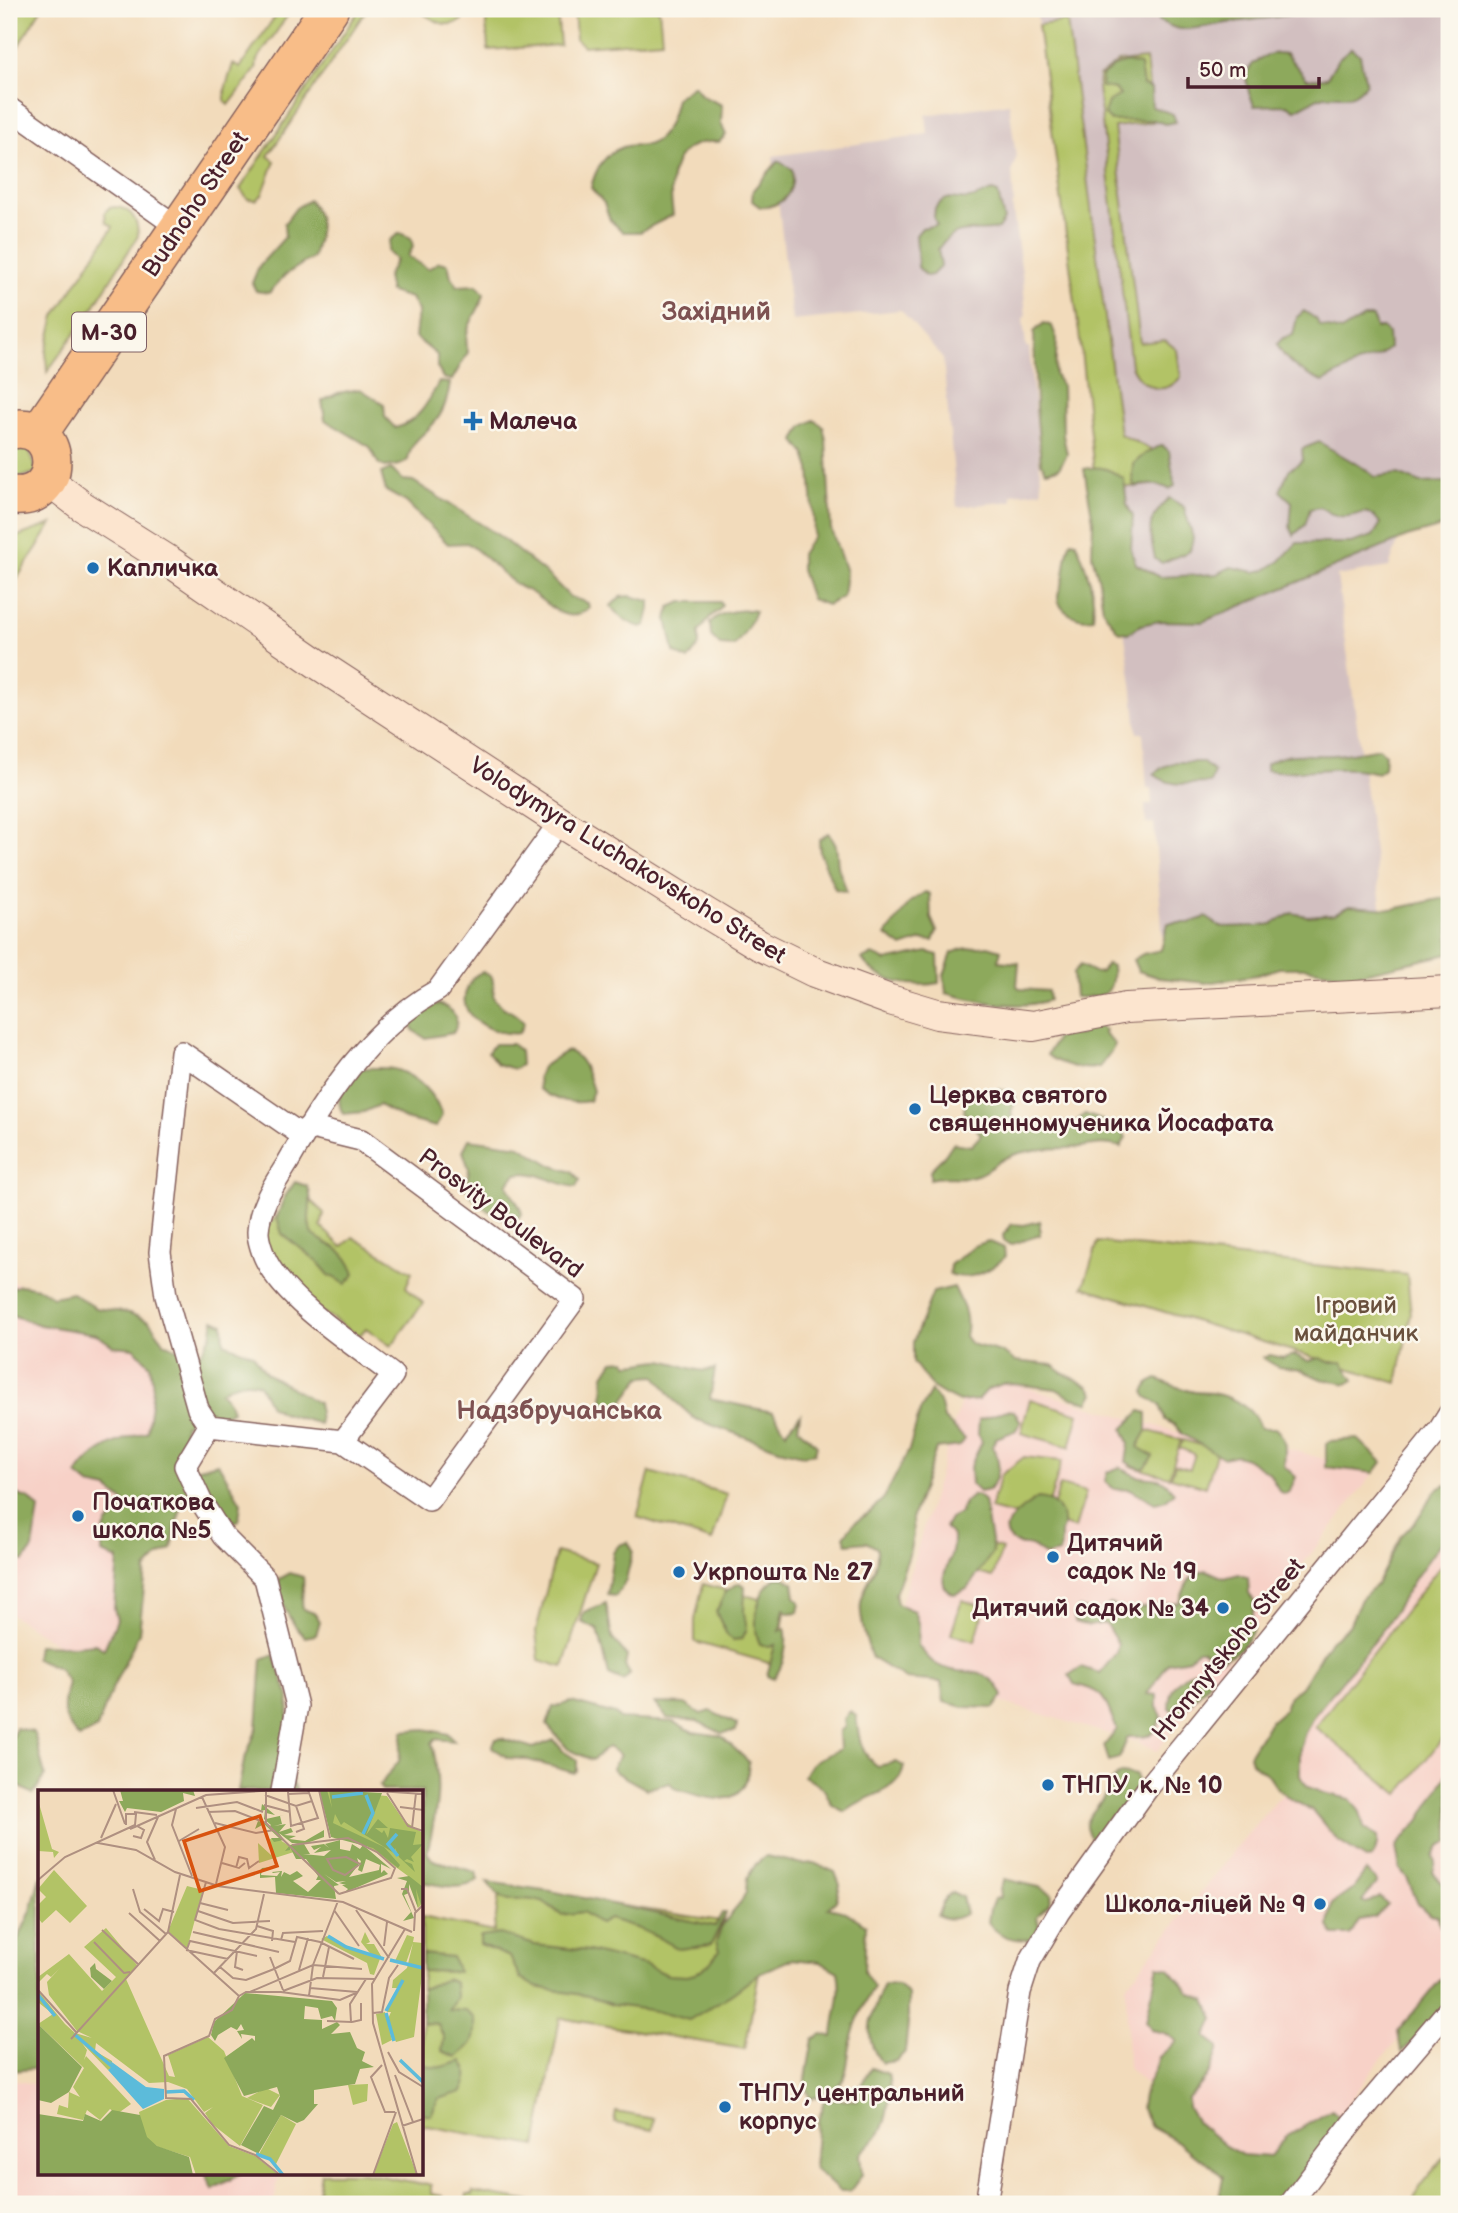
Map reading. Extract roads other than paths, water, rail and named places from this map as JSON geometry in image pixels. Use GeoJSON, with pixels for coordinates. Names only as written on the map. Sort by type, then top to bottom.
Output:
{"type":"FeatureCollection","features":[{"type":"Feature","properties":{"kind":"highway","name":"Budnoho Street"},"geometry":{"type":"LineString","coordinates":[[23,432],[179,228],[328,9]]}},
{"type":"Feature","properties":{"kind":"highway","name":"М-30"},"geometry":{"type":"LineString","coordinates":[[23,432],[50,450],[52,460],[48,480]]}},
{"type":"Feature","properties":{"kind":"highway"},"geometry":{"type":"LineString","coordinates":[[9,495],[32,494],[48,480]]}},
{"type":"Feature","properties":{"kind":"main road","name":"Volodymyra Luchakovskoho Street"},"geometry":{"type":"LineString","coordinates":[[48,480],[82,506],[169,561],[318,664],[560,822],[759,945],[814,972],[890,1000],[937,1014],[1033,1026],[1126,1008],[1449,992]]}},
{"type":"Feature","properties":{"kind":"street"},"geometry":{"type":"LineString","coordinates":[[9,108],[179,228]]}},
{"type":"Feature","properties":{"kind":"street"},"geometry":{"type":"LineString","coordinates":[[343,1441],[393,1375],[290,1295],[267,1262],[258,1234],[265,1201],[305,1131],[369,1046],[416,1002],[438,990],[560,822]]}},
{"type":"Feature","properties":{"kind":"street","name":"Prosvity Boulevard"},"geometry":{"type":"LineString","coordinates":[[181,1052],[305,1131],[360,1140],[575,1299],[429,1500],[343,1441],[209,1426],[198,1409],[166,1296],[160,1252],[181,1052]]}},
{"type":"Feature","properties":{"kind":"street","name":"Hromnytskoho Street"},"geometry":{"type":"LineString","coordinates":[[986,2204],[1020,1992],[1030,1961],[1059,1912],[1147,1789],[1439,1430],[1449,1414]]}},
{"type":"Feature","properties":{"kind":"street"},"geometry":{"type":"LineString","coordinates":[[209,1426],[185,1466],[202,1503],[223,1536],[265,1578],[297,1706],[282,1790]]}},
{"type":"Feature","properties":{"kind":"street"},"geometry":{"type":"LineString","coordinates":[[1290,2204],[1353,2122],[1449,2009]]}},
{"type":"Feature","properties":{"kind":"place","name":"Малеча"},"geometry":{"type":"Point","coordinates":[473,421]}},
{"type":"Feature","properties":{"kind":"place","name":"Капличка"},"geometry":{"type":"Point","coordinates":[93,568]}},
{"type":"Feature","properties":{"kind":"place","name":"Церква святого священномученика Йосафата"},"geometry":{"type":"Point","coordinates":[915,1109]}},
{"type":"Feature","properties":{"kind":"place","name":"Початкова школа №5"},"geometry":{"type":"Point","coordinates":[78,1516]}},
{"type":"Feature","properties":{"kind":"place","name":"Дитячий садок № 19"},"geometry":{"type":"Point","coordinates":[1053,1557]}},
{"type":"Feature","properties":{"kind":"place","name":"Укрпошта № 27"},"geometry":{"type":"Point","coordinates":[679,1572]}},
{"type":"Feature","properties":{"kind":"place","name":"Дитячий садок № 34"},"geometry":{"type":"Point","coordinates":[1223,1608]}},
{"type":"Feature","properties":{"kind":"place","name":"ТНПУ, к. № 10"},"geometry":{"type":"Point","coordinates":[1048,1785]}},
{"type":"Feature","properties":{"kind":"place","name":"Школа-ліцей № 9"},"geometry":{"type":"Point","coordinates":[1320,1904]}},
{"type":"Feature","properties":{"kind":"place","name":"ТНПУ, центральний корпус"},"geometry":{"type":"Point","coordinates":[725,2107]}},
{"type":"Feature","properties":{"kind":"district","name":"Західний"},"geometry":{"type":"Point","coordinates":[716,311]}},
{"type":"Feature","properties":{"kind":"district","name":"Надзбручанська"},"geometry":{"type":"Point","coordinates":[559,1410]}},
{"type":"Feature","properties":{"kind":"park label","name":"Ігровий майданчик"},"geometry":{"type":"Point","coordinates":[1356,1319]}}]}
